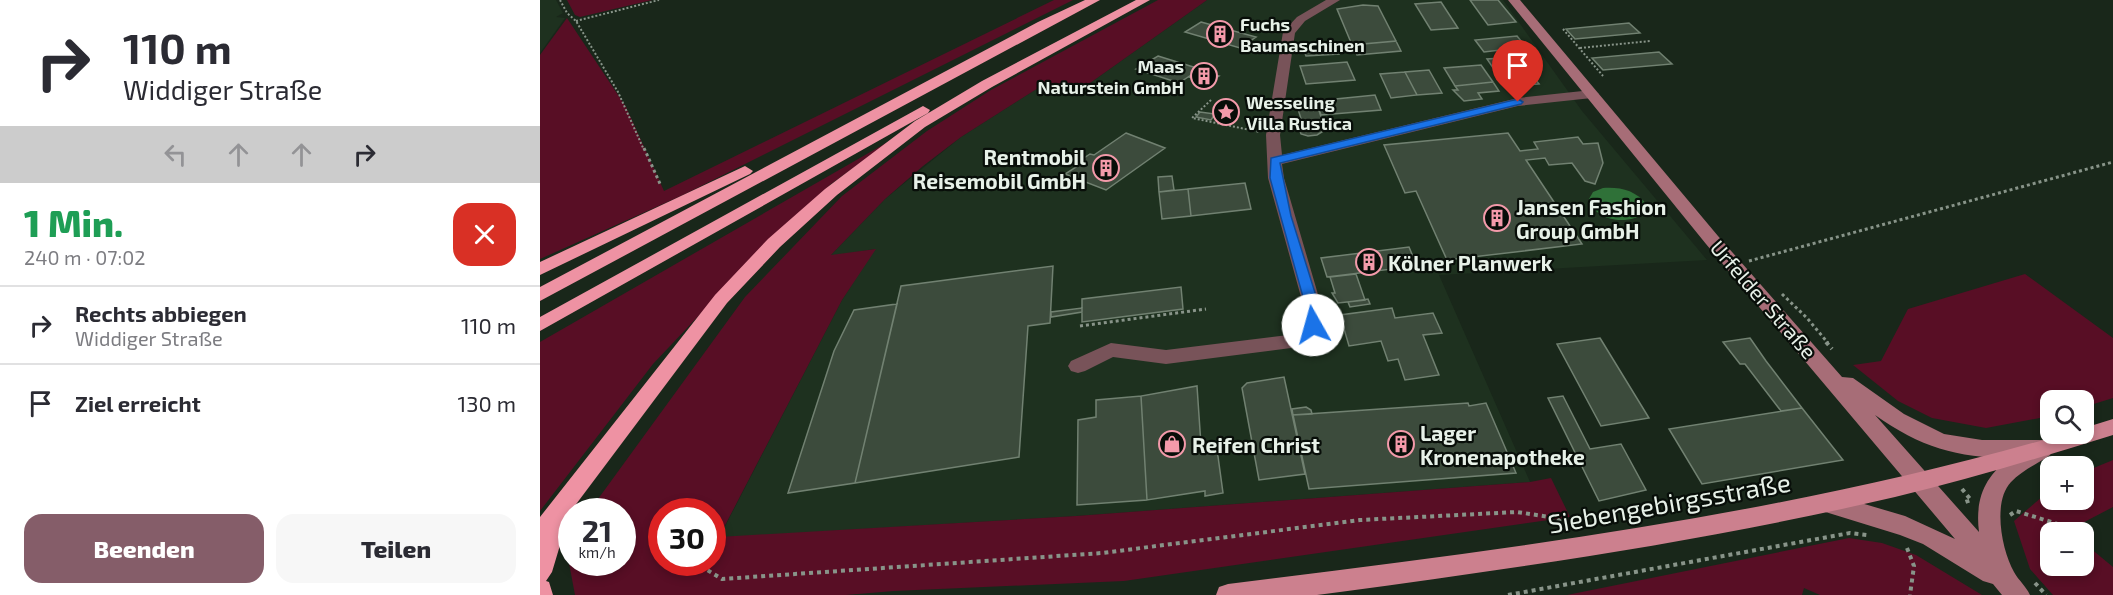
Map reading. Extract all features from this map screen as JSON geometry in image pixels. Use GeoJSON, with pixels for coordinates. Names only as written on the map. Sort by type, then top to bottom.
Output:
{"type":"FeatureCollection","features":[{"type":"Feature","properties":{"kind":"highway"},"geometry":{"type":"LineString","coordinates":[[540,269],[693,198],[947,68],[1094,0]]}},
{"type":"Feature","properties":{"kind":"highway"},"geometry":{"type":"LineString","coordinates":[[540,325],[1000,68],[1132,0]]}},
{"type":"Feature","properties":{"kind":"highway"},"geometry":{"type":"LineString","coordinates":[[569,498],[721,299],[774,243],[831,192],[920,124],[987,84],[1144,0]]}},
{"type":"Feature","properties":{"kind":"highway"},"geometry":{"type":"LineString","coordinates":[[540,295],[1042,25]]}},
{"type":"Feature","properties":{"kind":"highway"},"geometry":{"type":"LineString","coordinates":[[540,535],[558,513]]}},
{"type":"Feature","properties":{"kind":"highway"},"geometry":{"type":"LineString","coordinates":[[540,572],[558,513]]}},
{"type":"Feature","properties":{"kind":"highway"},"geometry":{"type":"LineString","coordinates":[[540,590],[541,595]]}},
{"type":"Feature","properties":{"kind":"main road","name":"Urfelder Straße"},"geometry":{"type":"LineString","coordinates":[[1514,0],[1592,94],[1743,260],[1828,360],[1921,482],[2017,584]]}},
{"type":"Feature","properties":{"kind":"main road"},"geometry":{"type":"LineString","coordinates":[[1828,360],[1906,426],[1931,438],[1972,448],[2042,449]]}},
{"type":"Feature","properties":{"kind":"main road","name":"Siebengebirgsstraße"},"geometry":{"type":"LineString","coordinates":[[1228,595],[1447,568],[1593,546],[1827,503],[1921,482],[2113,427]]}},
{"type":"Feature","properties":{"kind":"main road"},"geometry":{"type":"LineString","coordinates":[[2017,584],[1993,546],[1989,503],[2003,476],[2042,449]]}},
{"type":"Feature","properties":{"kind":"main road"},"geometry":{"type":"LineString","coordinates":[[1827,503],[1905,526],[1931,537],[2017,584]]}},
{"type":"Feature","properties":{"kind":"street"},"geometry":{"type":"LineString","coordinates":[[1078,366],[1111,350],[1166,357],[1291,341],[1306,335],[1313,325],[1315,315],[1276,178],[1273,135],[1289,32],[1301,19],[1334,0]]}},
{"type":"Feature","properties":{"kind":"street"},"geometry":{"type":"LineString","coordinates":[[1275,161],[1518,102],[1592,94]]}},
{"type":"Feature","properties":{"kind":"path"},"geometry":{"type":"LineString","coordinates":[[560,0],[567,13],[576,21],[618,92],[661,186]]}},
{"type":"Feature","properties":{"kind":"path"},"geometry":{"type":"LineString","coordinates":[[576,21],[659,0]]}},
{"type":"Feature","properties":{"kind":"path"},"geometry":{"type":"LineString","coordinates":[[1563,29],[1603,76]]}},
{"type":"Feature","properties":{"kind":"path"},"geometry":{"type":"LineString","coordinates":[[1580,48],[1650,41]]}},
{"type":"Feature","properties":{"kind":"path"},"geometry":{"type":"LineString","coordinates":[[1211,100],[1192,118],[1273,135]]}},
{"type":"Feature","properties":{"kind":"path"},"geometry":{"type":"LineString","coordinates":[[1743,260],[2113,162]]}},
{"type":"Feature","properties":{"kind":"path"},"geometry":{"type":"LineString","coordinates":[[1743,260],[1755,267]]}},
{"type":"Feature","properties":{"kind":"path"},"geometry":{"type":"LineString","coordinates":[[1779,291],[1807,318],[1828,360]]}},
{"type":"Feature","properties":{"kind":"path"},"geometry":{"type":"LineString","coordinates":[[1080,326],[1127,317],[1206,309]]}},
{"type":"Feature","properties":{"kind":"path"},"geometry":{"type":"LineString","coordinates":[[2009,522],[2008,516],[2016,511],[2051,522]]}},
{"type":"Feature","properties":{"kind":"path"},"geometry":{"type":"LineString","coordinates":[[717,576],[722,579],[1102,553],[1360,520],[1517,512],[1556,518],[1593,546]]}},
{"type":"Feature","properties":{"kind":"path"},"geometry":{"type":"LineString","coordinates":[[1508,595],[1850,533],[1876,537]]}},
{"type":"Feature","properties":{"kind":"path"},"geometry":{"type":"LineString","coordinates":[[1905,542],[1914,546]]}},
{"type":"Feature","properties":{"kind":"path"},"geometry":{"type":"LineString","coordinates":[[2017,584],[2046,595]]}},
{"type":"Feature","properties":{"kind":"shaded area"},"geometry":{"type":"Polygon","coordinates":[[[540,0],[556,0],[563,13],[556,17],[565,18],[540,53],[540,0]]]}},
{"type":"Feature","properties":{"kind":"shaded area"},"geometry":{"type":"Polygon","coordinates":[[[567,0],[652,0],[580,17],[575,15],[567,0]]]}},
{"type":"Feature","properties":{"kind":"shaded area"},"geometry":{"type":"Polygon","coordinates":[[[1054,0],[1073,0],[683,195],[540,259],[540,55],[567,18],[626,107],[664,191],[1054,0]]]}},
{"type":"Feature","properties":{"kind":"shaded area"},"geometry":{"type":"Polygon","coordinates":[[[1158,0],[1207,0],[1076,93],[1043,85],[961,137],[885,199],[831,255],[876,249],[842,300],[726,524],[726,498],[648,498],[648,576],[726,576],[726,537],[1076,516],[1530,482],[1551,478],[1570,517],[1124,581],[846,595],[575,595],[571,576],[636,576],[636,498],[599,498],[745,297],[842,196],[927,131],[991,90],[1158,0]]]}},
{"type":"Feature","properties":{"kind":"shaded area"},"geometry":{"type":"Polygon","coordinates":[[[1207,0],[1503,0],[1582,111],[1707,260],[1439,275],[1530,482],[1076,516],[726,538],[726,524],[842,300],[875,249],[830,256],[885,199],[961,137],[1043,85],[1076,93],[1207,0]]]}},
{"type":"Feature","properties":{"kind":"shaded area"},"geometry":{"type":"Polygon","coordinates":[[[893,139],[831,184],[773,237],[653,364],[540,511],[540,342],[893,139]]]}},
{"type":"Feature","properties":{"kind":"shaded area"},"geometry":{"type":"Polygon","coordinates":[[[1603,188],[1622,189],[1633,193],[1647,205],[1646,212],[1631,219],[1605,217],[1592,207],[1589,199],[1593,192],[1603,188]]]}},
{"type":"Feature","properties":{"kind":"shaded area"},"geometry":{"type":"Polygon","coordinates":[[[2025,274],[2113,338],[2113,398],[2094,404],[2094,390],[2040,390],[2040,418],[1986,428],[1932,418],[1898,401],[1853,365],[1881,361],[1908,309],[2025,274]]]}},
{"type":"Feature","properties":{"kind":"shaded area"},"geometry":{"type":"Polygon","coordinates":[[[2113,460],[2113,507],[2084,522],[2040,522],[2040,576],[2094,576],[2094,551],[2113,567],[2113,595],[2053,595],[2030,569],[2014,521],[2040,499],[2040,510],[2094,510],[2094,468],[2113,460]]]}},
{"type":"Feature","properties":{"kind":"shaded area"},"geometry":{"type":"Polygon","coordinates":[[[1849,538],[1882,543],[1916,555],[1982,595],[1820,595],[1804,588],[1802,595],[1567,595],[1849,538]]]}},
{"type":"Feature","properties":{"kind":"building"},"geometry":{"type":"Polygon","coordinates":[[[1470,0],[1498,0],[1516,22],[1488,25],[1470,0]]]}},
{"type":"Feature","properties":{"kind":"building"},"geometry":{"type":"Polygon","coordinates":[[[1441,2],[1458,28],[1431,30],[1415,4],[1441,2]]]}},
{"type":"Feature","properties":{"kind":"building"},"geometry":{"type":"Polygon","coordinates":[[[1363,5],[1378,6],[1396,41],[1352,45],[1337,9],[1363,5]]]}},
{"type":"Feature","properties":{"kind":"building","name":"Fuchs Baumaschinen"},"geometry":{"type":"Polygon","coordinates":[[[1201,22],[1256,37],[1240,48],[1185,32],[1201,22]]]}},
{"type":"Feature","properties":{"kind":"building"},"geometry":{"type":"Polygon","coordinates":[[[1629,23],[1640,33],[1575,39],[1566,29],[1629,23]]]}},
{"type":"Feature","properties":{"kind":"building"},"geometry":{"type":"Polygon","coordinates":[[[1517,36],[1526,47],[1484,52],[1475,40],[1517,36]]]}},
{"type":"Feature","properties":{"kind":"building"},"geometry":{"type":"Polygon","coordinates":[[[1396,41],[1401,51],[1357,55],[1352,45],[1396,41]]]}},
{"type":"Feature","properties":{"kind":"building"},"geometry":{"type":"Polygon","coordinates":[[[1335,43],[1339,54],[1306,56],[1302,46],[1335,43]]]}},
{"type":"Feature","properties":{"kind":"building"},"geometry":{"type":"Polygon","coordinates":[[[1659,52],[1672,64],[1603,70],[1592,58],[1659,52]]]}},
{"type":"Feature","properties":{"kind":"building"},"geometry":{"type":"Polygon","coordinates":[[[1158,56],[1200,69],[1179,83],[1136,69],[1158,56]]]}},
{"type":"Feature","properties":{"kind":"building"},"geometry":{"type":"Polygon","coordinates":[[[1519,57],[1533,72],[1530,73],[1539,84],[1506,87],[1487,59],[1519,57]]]}},
{"type":"Feature","properties":{"kind":"building"},"geometry":{"type":"Polygon","coordinates":[[[1347,62],[1355,80],[1306,84],[1300,66],[1347,62]]]}},
{"type":"Feature","properties":{"kind":"building"},"geometry":{"type":"Polygon","coordinates":[[[1481,65],[1493,82],[1455,86],[1444,68],[1481,65]]]}},
{"type":"Feature","properties":{"kind":"building","name":"Maas Naturstein GmbH"},"geometry":{"type":"Polygon","coordinates":[[[1200,70],[1219,76],[1208,83],[1189,77],[1200,70]]]}},
{"type":"Feature","properties":{"kind":"building"},"geometry":{"type":"Polygon","coordinates":[[[1429,70],[1442,93],[1417,95],[1405,72],[1429,70]]]}},
{"type":"Feature","properties":{"kind":"building"},"geometry":{"type":"Polygon","coordinates":[[[1405,72],[1417,95],[1391,98],[1380,74],[1405,72]]]}},
{"type":"Feature","properties":{"kind":"building"},"geometry":{"type":"Polygon","coordinates":[[[1493,82],[1499,91],[1478,93],[1482,99],[1464,101],[1453,90],[1458,90],[1455,86],[1493,82]]]}},
{"type":"Feature","properties":{"kind":"building"},"geometry":{"type":"Polygon","coordinates":[[[1375,95],[1381,110],[1321,115],[1316,101],[1375,95]]]}},
{"type":"Feature","properties":{"kind":"building"},"geometry":{"type":"Polygon","coordinates":[[[1317,104],[1322,120],[1302,122],[1297,106],[1317,104]]]}},
{"type":"Feature","properties":{"kind":"building"},"geometry":{"type":"Polygon","coordinates":[[[1200,112],[1215,114],[1211,120],[1196,117],[1200,112]]]}},
{"type":"Feature","properties":{"kind":"building"},"geometry":{"type":"Polygon","coordinates":[[[1303,121],[1312,121],[1313,125],[1320,127],[1322,132],[1308,136],[1301,134],[1299,129],[1304,125],[1303,121]]]}},
{"type":"Feature","properties":{"kind":"building","name":"Rentmobil Reisemobil GmbH"},"geometry":{"type":"Polygon","coordinates":[[[1126,133],[1165,148],[1106,190],[1065,174],[1084,162],[1081,160],[1090,154],[1094,155],[1126,133]]]}},
{"type":"Feature","properties":{"kind":"building","name":"Jansen Fashion Group GmbH"},"geometry":{"type":"Polygon","coordinates":[[[1508,133],[1520,151],[1538,149],[1534,142],[1578,137],[1583,144],[1598,143],[1603,163],[1595,184],[1585,181],[1572,163],[1549,165],[1545,158],[1526,160],[1582,244],[1447,260],[1416,191],[1405,193],[1384,145],[1508,133]]]}},
{"type":"Feature","properties":{"kind":"building"},"geometry":{"type":"Polygon","coordinates":[[[1172,176],[1174,190],[1159,192],[1158,177],[1172,176]]]}},
{"type":"Feature","properties":{"kind":"building"},"geometry":{"type":"Polygon","coordinates":[[[1245,183],[1251,209],[1191,216],[1188,189],[1245,183]]]}},
{"type":"Feature","properties":{"kind":"building"},"geometry":{"type":"Polygon","coordinates":[[[1188,189],[1191,216],[1162,219],[1159,192],[1188,189]]]}},
{"type":"Feature","properties":{"kind":"building","name":"Kölner Planwerk"},"geometry":{"type":"Polygon","coordinates":[[[1409,247],[1417,266],[1327,277],[1321,258],[1409,247]]]}},
{"type":"Feature","properties":{"kind":"building"},"geometry":{"type":"Polygon","coordinates":[[[1053,266],[1050,323],[1028,326],[1019,457],[855,483],[901,286],[1053,266]]]}},
{"type":"Feature","properties":{"kind":"building"},"geometry":{"type":"Polygon","coordinates":[[[1356,274],[1365,300],[1338,303],[1332,293],[1335,293],[1330,277],[1356,274]]]}},
{"type":"Feature","properties":{"kind":"building"},"geometry":{"type":"Polygon","coordinates":[[[1181,287],[1183,309],[1082,322],[1082,299],[1181,287]]]}},
{"type":"Feature","properties":{"kind":"building"},"geometry":{"type":"Polygon","coordinates":[[[1368,299],[1370,304],[1350,307],[1348,302],[1368,299]]]}},
{"type":"Feature","properties":{"kind":"building"},"geometry":{"type":"Polygon","coordinates":[[[897,304],[855,483],[788,493],[834,351],[854,310],[897,304]]]}},
{"type":"Feature","properties":{"kind":"building"},"geometry":{"type":"Polygon","coordinates":[[[1082,308],[1082,312],[1051,317],[1051,312],[1082,308]]]}},
{"type":"Feature","properties":{"kind":"building"},"geometry":{"type":"Polygon","coordinates":[[[1392,308],[1395,318],[1433,313],[1442,333],[1423,335],[1439,375],[1405,380],[1398,359],[1388,361],[1381,341],[1349,346],[1340,315],[1392,308]]]}},
{"type":"Feature","properties":{"kind":"building"},"geometry":{"type":"Polygon","coordinates":[[[1600,338],[1649,418],[1601,426],[1557,344],[1600,338]]]}},
{"type":"Feature","properties":{"kind":"building"},"geometry":{"type":"Polygon","coordinates":[[[1750,338],[1802,408],[1781,411],[1745,364],[1740,364],[1723,342],[1750,338]]]}},
{"type":"Feature","properties":{"kind":"building"},"geometry":{"type":"Polygon","coordinates":[[[1284,377],[1305,474],[1259,480],[1242,388],[1247,383],[1284,377]]]}},
{"type":"Feature","properties":{"kind":"building","name":"Reifen Christ"},"geometry":{"type":"Polygon","coordinates":[[[1197,386],[1201,445],[1216,442],[1223,493],[1205,496],[1205,491],[1147,500],[1141,396],[1197,386]]]}},
{"type":"Feature","properties":{"kind":"building"},"geometry":{"type":"Polygon","coordinates":[[[1141,396],[1147,500],[1077,505],[1078,420],[1096,417],[1096,400],[1141,396]]]}},
{"type":"Feature","properties":{"kind":"building"},"geometry":{"type":"Polygon","coordinates":[[[1563,396],[1590,449],[1621,444],[1646,490],[1599,501],[1548,398],[1563,396]]]}},
{"type":"Feature","properties":{"kind":"building","name":"Lager Kronenapotheke"},"geometry":{"type":"Polygon","coordinates":[[[1468,403],[1469,406],[1486,403],[1516,473],[1309,489],[1293,415],[1468,403]]]}},
{"type":"Feature","properties":{"kind":"building"},"geometry":{"type":"Polygon","coordinates":[[[1306,407],[1311,410],[1312,414],[1293,415],[1292,409],[1306,407]]]}},
{"type":"Feature","properties":{"kind":"building"},"geometry":{"type":"Polygon","coordinates":[[[1802,408],[1843,460],[1702,484],[1669,429],[1802,408]]]}},
{"type":"Feature","properties":{"kind":"place","name":"Fuchs Baumaschinen"},"geometry":{"type":"Point","coordinates":[1220,34]}},
{"type":"Feature","properties":{"kind":"place","name":"Maas Naturstein GmbH"},"geometry":{"type":"Point","coordinates":[1204,76]}},
{"type":"Feature","properties":{"kind":"place","name":"Wesseling Villa Rustica"},"geometry":{"type":"Point","coordinates":[1226,112]}},
{"type":"Feature","properties":{"kind":"place","name":"Rentmobil Reisemobil GmbH"},"geometry":{"type":"Point","coordinates":[1106,168]}},
{"type":"Feature","properties":{"kind":"place","name":"Jansen Fashion Group GmbH"},"geometry":{"type":"Point","coordinates":[1497,218]}},
{"type":"Feature","properties":{"kind":"place","name":"Kölner Planwerk"},"geometry":{"type":"Point","coordinates":[1369,262]}},
{"type":"Feature","properties":{"kind":"place","name":"Reifen Christ"},"geometry":{"type":"Point","coordinates":[1172,444]}},
{"type":"Feature","properties":{"kind":"place","name":"Lager Kronenapotheke"},"geometry":{"type":"Point","coordinates":[1401,444]}},
{"type":"Feature","properties":{"kind":"route"},"geometry":{"type":"LineString","coordinates":[[1313,325],[1315,315],[1285,216],[1276,178],[1275,161],[1518,102]]}}]}
